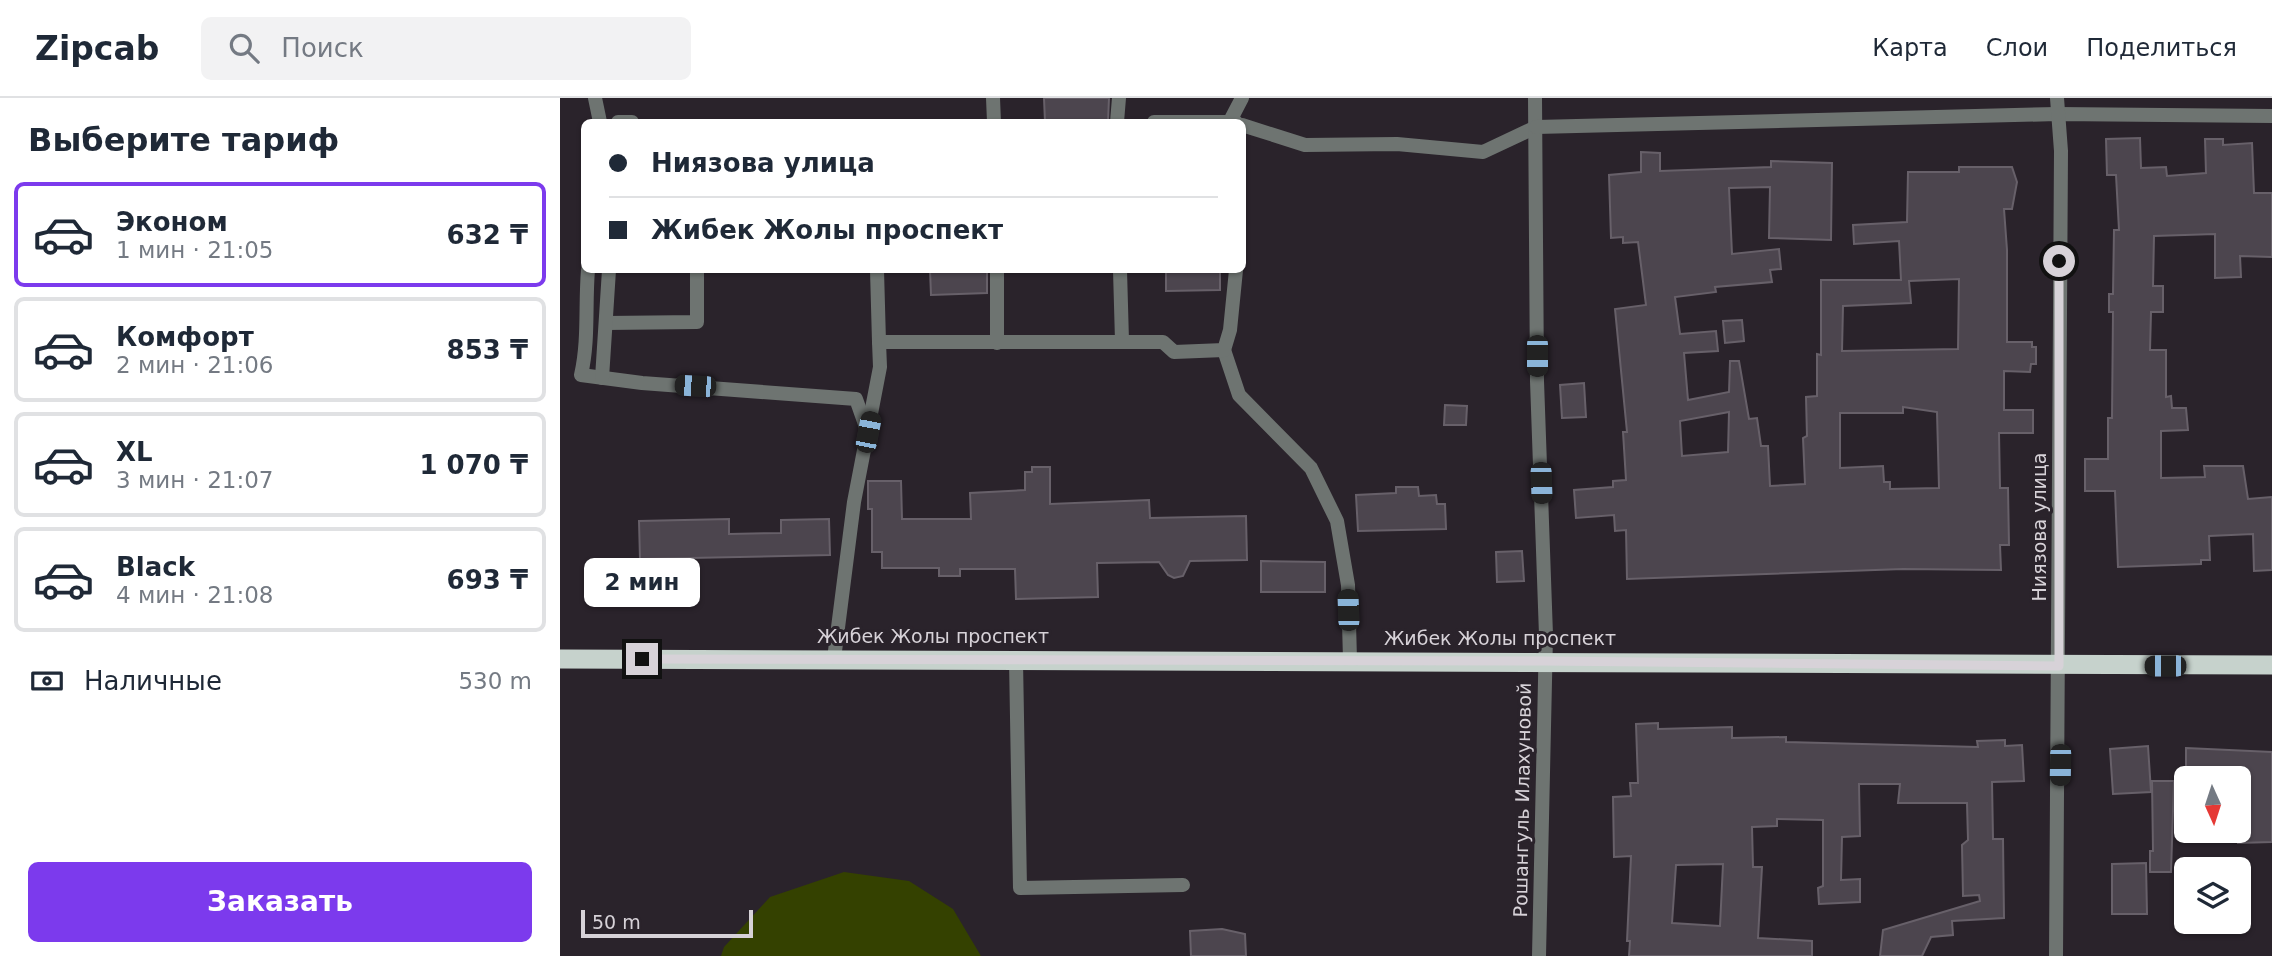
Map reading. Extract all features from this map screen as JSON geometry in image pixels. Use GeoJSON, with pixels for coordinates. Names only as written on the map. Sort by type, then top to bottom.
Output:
{"type":"FeatureCollection","features":[{"type":"Feature","properties":{"kind":"highway","name":"Жибек Жолы проспект"},"geometry":{"type":"LineString","coordinates":[[560,659],[2272,665]]}},
{"type":"Feature","properties":{"kind":"street"},"geometry":{"type":"LineString","coordinates":[[595,98],[599,119]]}},
{"type":"Feature","properties":{"kind":"street"},"geometry":{"type":"LineString","coordinates":[[993,98],[994,119]]}},
{"type":"Feature","properties":{"kind":"street"},"geometry":{"type":"LineString","coordinates":[[1117,119],[1119,98]]}},
{"type":"Feature","properties":{"kind":"street"},"geometry":{"type":"LineString","coordinates":[[1236,119],[1242,98]]}},
{"type":"Feature","properties":{"kind":"street","name":"Рошангуль Илахуновой"},"geometry":{"type":"LineString","coordinates":[[1535,98],[1537,381],[1546,635],[1543,661],[1539,956]]}},
{"type":"Feature","properties":{"kind":"street","name":"Ниязова улица"},"geometry":{"type":"LineString","coordinates":[[2056,956],[2059,666],[2057,425],[2061,152],[2057,98]]}},
{"type":"Feature","properties":{"kind":"street"},"geometry":{"type":"LineString","coordinates":[[1246,126],[1305,145],[1397,144],[1483,152],[1536,127],[2057,114],[2272,116]]}},
{"type":"Feature","properties":{"kind":"street"},"geometry":{"type":"LineString","coordinates":[[588,273],[585,311],[588,346],[581,375],[856,399],[868,432]]}},
{"type":"Feature","properties":{"kind":"street"},"geometry":{"type":"LineString","coordinates":[[602,377],[609,273]]}},
{"type":"Feature","properties":{"kind":"street"},"geometry":{"type":"LineString","coordinates":[[606,323],[697,322],[697,273]]}},
{"type":"Feature","properties":{"kind":"street"},"geometry":{"type":"LineString","coordinates":[[834,659],[854,502],[880,367],[877,273]]}},
{"type":"Feature","properties":{"kind":"street"},"geometry":{"type":"LineString","coordinates":[[997,273],[997,343]]}},
{"type":"Feature","properties":{"kind":"street"},"geometry":{"type":"LineString","coordinates":[[1120,273],[1122,341]]}},
{"type":"Feature","properties":{"kind":"street"},"geometry":{"type":"LineString","coordinates":[[1236,273],[1230,330],[1224,349],[1239,395],[1311,468],[1337,522],[1348,585],[1350,660]]}},
{"type":"Feature","properties":{"kind":"street"},"geometry":{"type":"LineString","coordinates":[[879,342],[1122,341],[1163,342],[1174,352],[1224,349]]}},
{"type":"Feature","properties":{"kind":"street"},"geometry":{"type":"LineString","coordinates":[[1016,660],[1020,888],[1183,884]]}},
{"type":"Feature","properties":{"kind":"green space"},"geometry":{"type":"Polygon","coordinates":[[[844,872],[909,881],[953,909],[981,956],[721,956],[724,947],[770,897],[844,872]]]}},
{"type":"Feature","properties":{"kind":"building"},"geometry":{"type":"Polygon","coordinates":[[[1044,98],[1109,98],[1108,119],[1045,119],[1044,98]]]}},
{"type":"Feature","properties":{"kind":"building"},"geometry":{"type":"Polygon","coordinates":[[[2140,138],[2141,168],[2166,167],[2167,176],[2206,173],[2205,139],[2223,139],[2223,145],[2252,143],[2254,193],[2272,193],[2272,257],[2240,256],[2241,277],[2215,278],[2215,234],[2154,236],[2153,286],[2163,286],[2163,312],[2151,312],[2150,350],[2166,350],[2166,397],[2171,396],[2172,408],[2186,408],[2188,430],[2161,431],[2161,478],[2205,477],[2204,466],[2243,466],[2248,499],[2272,497],[2272,570],[2254,571],[2253,534],[2209,536],[2210,560],[2201,560],[2201,564],[2118,567],[2115,491],[2085,491],[2085,459],[2108,459],[2108,418],[2112,418],[2113,312],[2109,312],[2109,294],[2113,294],[2114,230],[2119,230],[2116,175],[2107,175],[2106,139],[2140,138]]]}},
{"type":"Feature","properties":{"kind":"building"},"geometry":{"type":"Polygon","coordinates":[[[1641,152],[1660,153],[1660,171],[1771,167],[1771,161],[1832,163],[1831,240],[1769,238],[1770,187],[1729,188],[1732,254],[1779,249],[1781,269],[1770,270],[1772,282],[1715,287],[1716,292],[1675,297],[1680,334],[1716,331],[1718,351],[1684,353],[1688,400],[1729,392],[1730,361],[1739,361],[1749,419],[1757,418],[1761,446],[1768,446],[1770,486],[1805,484],[1803,438],[1807,436],[1806,397],[1817,396],[1817,354],[1821,355],[1821,280],[1901,280],[1899,241],[1854,244],[1853,225],[1907,222],[1908,172],[1959,172],[1959,167],[2012,167],[2017,182],[2012,209],[2004,209],[2007,342],[2032,342],[2032,347],[2036,347],[2036,364],[2031,364],[2030,372],[2004,371],[2004,410],[2033,410],[2033,433],[1999,433],[2000,488],[2008,488],[2009,545],[2000,545],[2001,570],[1903,569],[1627,579],[1626,530],[1615,531],[1614,515],[1576,518],[1574,490],[1613,487],[1613,481],[1626,480],[1623,432],[1627,432],[1615,309],[1646,305],[1638,242],[1623,243],[1623,237],[1611,238],[1609,175],[1641,172],[1641,152]],[[1959,279],[1909,281],[1911,303],[1843,306],[1842,351],[1958,349],[1959,279]],[[1903,407],[1903,413],[1840,413],[1840,468],[1883,466],[1884,482],[1890,482],[1890,489],[1939,488],[1937,412],[1903,407]],[[1729,412],[1680,421],[1682,456],[1728,452],[1729,412]]]}},
{"type":"Feature","properties":{"kind":"building"},"geometry":{"type":"Polygon","coordinates":[[[930,273],[987,273],[987,293],[931,295],[930,273]]]}},
{"type":"Feature","properties":{"kind":"building"},"geometry":{"type":"Polygon","coordinates":[[[1166,273],[1220,273],[1220,290],[1166,291],[1166,273]]]}},
{"type":"Feature","properties":{"kind":"building"},"geometry":{"type":"Polygon","coordinates":[[[1742,320],[1744,341],[1725,343],[1723,321],[1742,320]]]}},
{"type":"Feature","properties":{"kind":"building"},"geometry":{"type":"Polygon","coordinates":[[[1584,383],[1586,417],[1562,418],[1560,385],[1584,383]]]}},
{"type":"Feature","properties":{"kind":"building"},"geometry":{"type":"Polygon","coordinates":[[[1445,405],[1467,406],[1466,425],[1444,425],[1445,405]]]}},
{"type":"Feature","properties":{"kind":"building"},"geometry":{"type":"Polygon","coordinates":[[[1032,467],[1050,467],[1050,504],[1149,500],[1150,518],[1246,516],[1247,560],[1190,561],[1183,576],[1174,578],[1168,575],[1159,562],[1097,563],[1098,597],[1016,599],[1015,569],[960,569],[960,576],[939,576],[939,568],[882,568],[882,552],[872,552],[872,509],[868,509],[868,481],[901,481],[902,519],[971,519],[970,493],[1025,490],[1025,472],[1032,472],[1032,467]]]}},
{"type":"Feature","properties":{"kind":"building"},"geometry":{"type":"Polygon","coordinates":[[[1396,487],[1418,487],[1419,496],[1436,495],[1437,504],[1445,504],[1446,529],[1358,531],[1356,495],[1396,493],[1396,487]]]}},
{"type":"Feature","properties":{"kind":"building"},"geometry":{"type":"Polygon","coordinates":[[[729,519],[729,534],[781,533],[781,520],[829,519],[830,555],[640,559],[639,521],[729,519]]]}},
{"type":"Feature","properties":{"kind":"building"},"geometry":{"type":"Polygon","coordinates":[[[1522,551],[1524,581],[1497,582],[1496,552],[1522,551]]]}},
{"type":"Feature","properties":{"kind":"building"},"geometry":{"type":"Polygon","coordinates":[[[1261,561],[1325,562],[1325,592],[1261,592],[1261,561]]]}},
{"type":"Feature","properties":{"kind":"building"},"geometry":{"type":"Polygon","coordinates":[[[1658,723],[1658,729],[1732,727],[1732,738],[1786,737],[1786,742],[1978,747],[1977,741],[2005,740],[2005,746],[2022,745],[2024,781],[1992,782],[1993,839],[2003,839],[2004,918],[1952,921],[1953,935],[1931,937],[1922,956],[1880,956],[1883,930],[1980,901],[1979,895],[1963,896],[1962,845],[1968,840],[1967,803],[1898,803],[1900,784],[1859,784],[1860,836],[1842,837],[1841,880],[1860,879],[1860,902],[1819,904],[1818,888],[1823,886],[1823,820],[1777,819],[1777,826],[1752,827],[1753,867],[1762,867],[1758,938],[1812,941],[1812,956],[1629,956],[1630,941],[1627,941],[1631,856],[1614,857],[1613,797],[1631,796],[1630,783],[1638,783],[1636,724],[1658,723]],[[1723,864],[1676,865],[1672,923],[1720,926],[1723,864]]]}},
{"type":"Feature","properties":{"kind":"building"},"geometry":{"type":"Polygon","coordinates":[[[2148,746],[2151,792],[2113,794],[2110,749],[2148,746]]]}},
{"type":"Feature","properties":{"kind":"building"},"geometry":{"type":"Polygon","coordinates":[[[2186,748],[2272,752],[2272,842],[2251,843],[2251,766],[2186,766],[2186,748]]]}},
{"type":"Feature","properties":{"kind":"building"},"geometry":{"type":"Polygon","coordinates":[[[2152,781],[2174,781],[2171,872],[2150,872],[2150,851],[2153,851],[2152,781]]]}},
{"type":"Feature","properties":{"kind":"building"},"geometry":{"type":"Polygon","coordinates":[[[2146,863],[2147,914],[2112,914],[2112,864],[2146,863]]]}},
{"type":"Feature","properties":{"kind":"building"},"geometry":{"type":"Polygon","coordinates":[[[1222,929],[1245,934],[1246,956],[1191,956],[1190,931],[1222,929]]]}},
{"type":"Feature","properties":{"kind":"route"},"geometry":{"type":"LineString","coordinates":[[642,659],[1543,661],[2059,666],[2059,261]]}}]}
